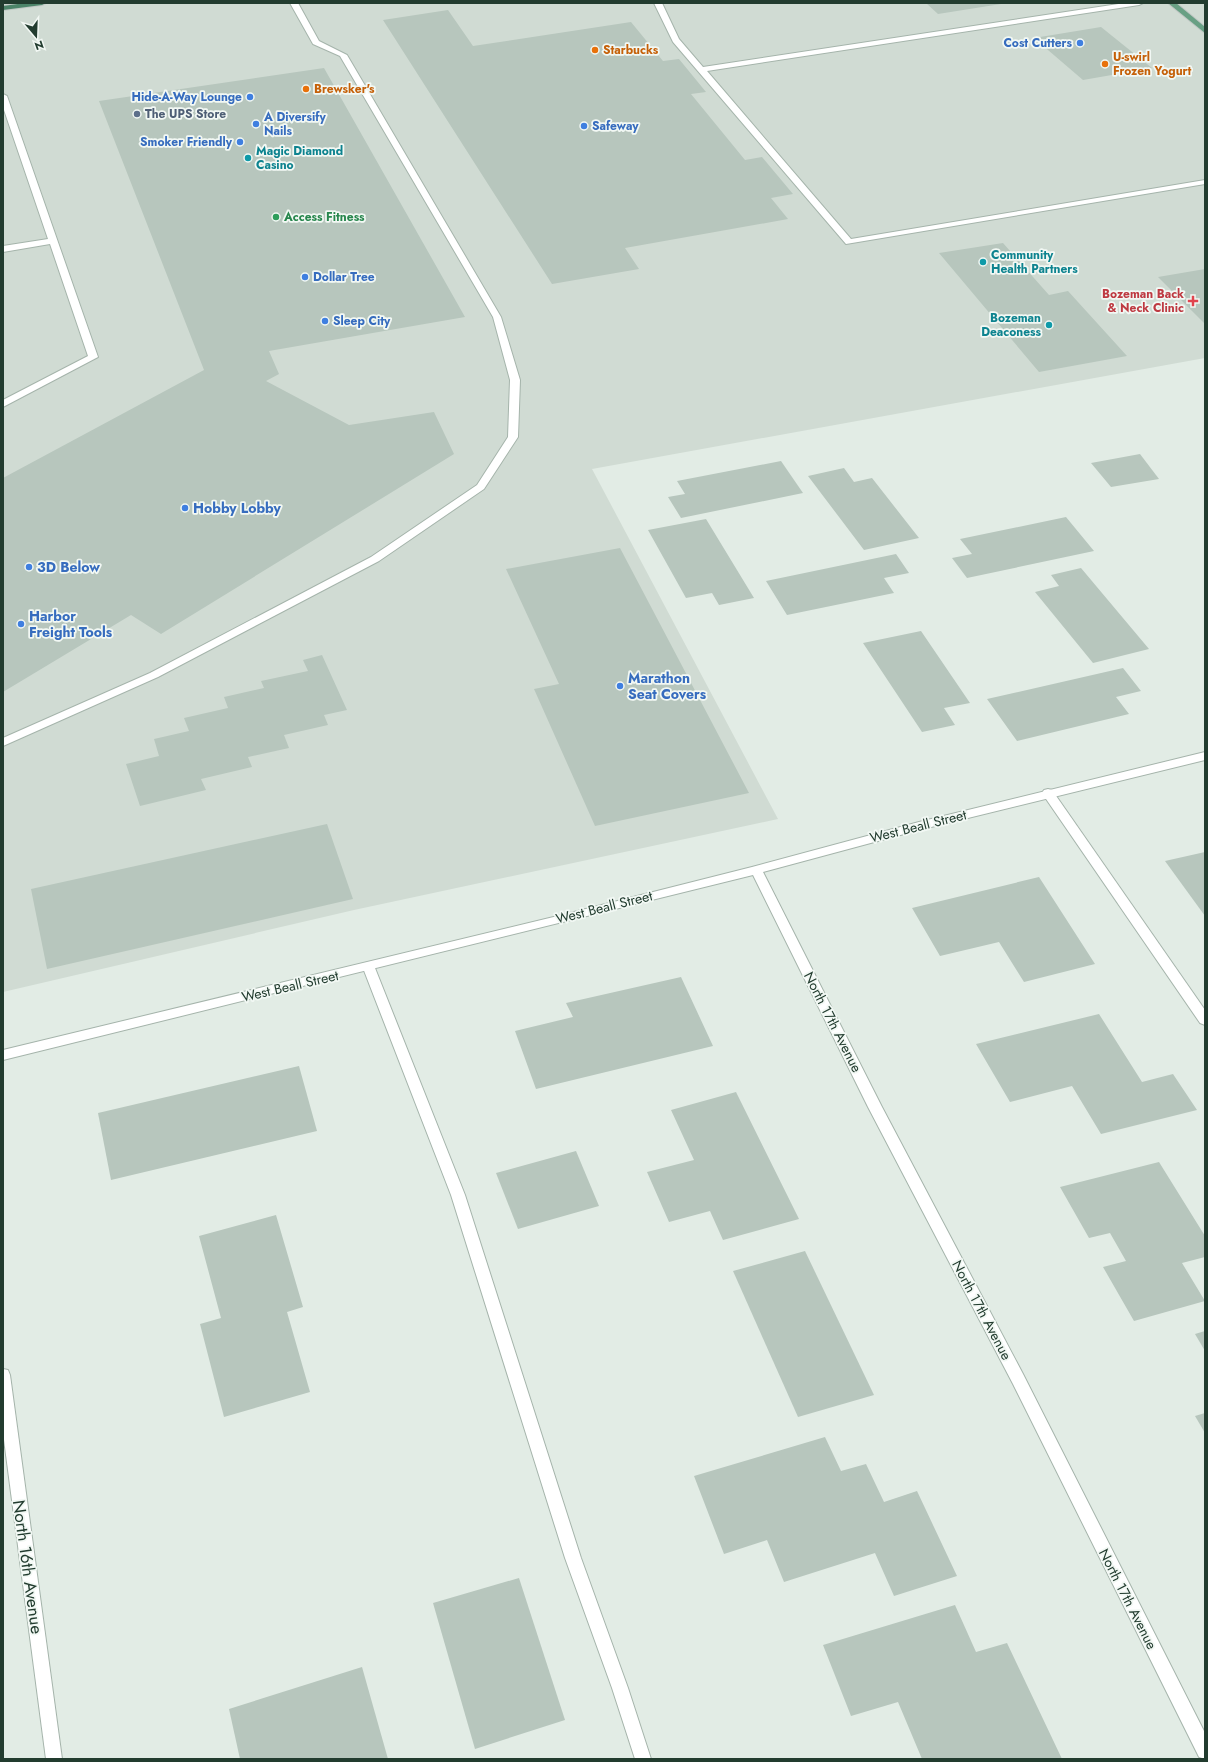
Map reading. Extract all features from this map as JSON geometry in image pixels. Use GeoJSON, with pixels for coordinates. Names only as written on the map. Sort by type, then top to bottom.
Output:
{"type":"FeatureCollection","features":[{"type":"Feature","properties":{"kind":"highway"},"geometry":{"type":"LineString","coordinates":[[3,8],[42,3]]}},
{"type":"Feature","properties":{"kind":"main road"},"geometry":{"type":"LineString","coordinates":[[1172,3],[1205,31]]}},
{"type":"Feature","properties":{"kind":"street"},"geometry":{"type":"LineString","coordinates":[[3,742],[154,675],[375,560],[481,487],[513,437],[515,380],[497,318],[344,55],[316,42],[294,3]]}},
{"type":"Feature","properties":{"kind":"street"},"geometry":{"type":"LineString","coordinates":[[658,3],[676,40],[849,242],[1205,182]]}},
{"type":"Feature","properties":{"kind":"street"},"geometry":{"type":"LineString","coordinates":[[701,70],[1139,3]]}},
{"type":"Feature","properties":{"kind":"street"},"geometry":{"type":"LineString","coordinates":[[3,96],[93,357],[3,404]]}},
{"type":"Feature","properties":{"kind":"street"},"geometry":{"type":"LineString","coordinates":[[3,249],[53,241]]}},
{"type":"Feature","properties":{"kind":"street","name":"West Beall Street"},"geometry":{"type":"LineString","coordinates":[[3,1055],[369,968],[564,917],[756,870],[876,836],[1205,756]]}},
{"type":"Feature","properties":{"kind":"street"},"geometry":{"type":"LineString","coordinates":[[1048,793],[1205,1020]]}},
{"type":"Feature","properties":{"kind":"street","name":"North 17th Avenue"},"geometry":{"type":"LineString","coordinates":[[756,870],[875,1107],[1018,1379],[1205,1751]]}},
{"type":"Feature","properties":{"kind":"street"},"geometry":{"type":"LineString","coordinates":[[369,968],[458,1195],[573,1558],[620,1688],[643,1759]]}},
{"type":"Feature","properties":{"kind":"street","name":"North 16th Avenue"},"geometry":{"type":"LineString","coordinates":[[3,1375],[54,1759]]}},
{"type":"Feature","properties":{"kind":"shaded area"},"geometry":{"type":"Polygon","coordinates":[[[3,3],[1205,3],[1205,358],[592,469],[778,819],[354,910],[3,992],[3,3]]]}},
{"type":"Feature","properties":{"kind":"building"},"geometry":{"type":"Polygon","coordinates":[[[926,3],[1001,3],[1001,4],[938,14],[926,3]]]}},
{"type":"Feature","properties":{"kind":"building","name":"Safeway"},"geometry":{"type":"Polygon","coordinates":[[[448,10],[473,46],[631,22],[663,61],[679,59],[706,92],[691,94],[745,160],[762,157],[793,194],[771,198],[788,219],[625,248],[639,269],[552,284],[383,20],[448,10]]]}},
{"type":"Feature","properties":{"kind":"building"},"geometry":{"type":"Polygon","coordinates":[[[1101,27],[1152,68],[1083,80],[1034,38],[1101,27]]]}},
{"type":"Feature","properties":{"kind":"building"},"geometry":{"type":"Polygon","coordinates":[[[324,68],[465,317],[269,351],[279,374],[266,381],[349,425],[434,412],[454,454],[161,634],[131,615],[3,692],[3,478],[204,370],[99,101],[324,68]]]}},
{"type":"Feature","properties":{"kind":"building","name":"Bozeman Deaconess"},"geometry":{"type":"Polygon","coordinates":[[[1003,243],[1049,295],[1068,291],[1127,356],[1039,372],[939,253],[1003,243]]]}},
{"type":"Feature","properties":{"kind":"building","name":"Bozeman Back & Neck Clinic"},"geometry":{"type":"Polygon","coordinates":[[[1205,269],[1205,324],[1158,277],[1205,269]]]}},
{"type":"Feature","properties":{"kind":"building"},"geometry":{"type":"Polygon","coordinates":[[[1140,454],[1159,479],[1111,487],[1091,463],[1140,454]]]}},
{"type":"Feature","properties":{"kind":"building"},"geometry":{"type":"Polygon","coordinates":[[[781,461],[803,493],[681,518],[668,497],[685,494],[677,481],[781,461]]]}},
{"type":"Feature","properties":{"kind":"building"},"geometry":{"type":"Polygon","coordinates":[[[844,468],[854,482],[872,478],[919,538],[864,550],[808,476],[844,468]]]}},
{"type":"Feature","properties":{"kind":"building"},"geometry":{"type":"Polygon","coordinates":[[[1066,517],[1094,551],[967,578],[952,558],[972,554],[960,539],[1066,517]]]}},
{"type":"Feature","properties":{"kind":"building"},"geometry":{"type":"Polygon","coordinates":[[[706,519],[754,598],[719,605],[712,593],[686,598],[648,530],[706,519]]]}},
{"type":"Feature","properties":{"kind":"building","name":"Marathon Seat Covers"},"geometry":{"type":"Polygon","coordinates":[[[620,548],[749,793],[595,826],[534,689],[559,684],[506,569],[620,548]]]}},
{"type":"Feature","properties":{"kind":"building"},"geometry":{"type":"Polygon","coordinates":[[[896,554],[909,573],[884,578],[894,593],[787,615],[766,581],[896,554]]]}},
{"type":"Feature","properties":{"kind":"building"},"geometry":{"type":"Polygon","coordinates":[[[1081,568],[1149,649],[1093,663],[1035,592],[1059,586],[1051,575],[1081,568]]]}},
{"type":"Feature","properties":{"kind":"building"},"geometry":{"type":"Polygon","coordinates":[[[921,631],[970,703],[944,708],[955,725],[922,732],[863,643],[921,631]]]}},
{"type":"Feature","properties":{"kind":"building"},"geometry":{"type":"Polygon","coordinates":[[[322,655],[347,710],[324,715],[328,725],[284,735],[289,748],[248,757],[252,767],[201,779],[206,790],[140,806],[126,764],[159,756],[154,739],[189,731],[184,718],[228,708],[224,697],[264,688],[261,681],[308,671],[303,660],[322,655]]]}},
{"type":"Feature","properties":{"kind":"building"},"geometry":{"type":"Polygon","coordinates":[[[1123,668],[1141,691],[1116,697],[1129,714],[1017,741],[987,699],[1123,668]]]}},
{"type":"Feature","properties":{"kind":"building"},"geometry":{"type":"Polygon","coordinates":[[[327,824],[353,899],[47,969],[31,889],[327,824]]]}},
{"type":"Feature","properties":{"kind":"building"},"geometry":{"type":"Polygon","coordinates":[[[1205,852],[1205,916],[1165,861],[1205,852]]]}},
{"type":"Feature","properties":{"kind":"building"},"geometry":{"type":"Polygon","coordinates":[[[1039,877],[1095,964],[1024,982],[999,942],[940,956],[912,908],[1039,877]]]}},
{"type":"Feature","properties":{"kind":"building"},"geometry":{"type":"Polygon","coordinates":[[[681,977],[713,1046],[536,1089],[515,1031],[573,1017],[566,1003],[681,977]]]}},
{"type":"Feature","properties":{"kind":"building"},"geometry":{"type":"Polygon","coordinates":[[[1099,1014],[1142,1082],[1173,1074],[1197,1110],[1101,1134],[1072,1086],[1010,1102],[976,1044],[1099,1014]]]}},
{"type":"Feature","properties":{"kind":"building"},"geometry":{"type":"Polygon","coordinates":[[[299,1066],[317,1131],[111,1180],[98,1113],[299,1066]]]}},
{"type":"Feature","properties":{"kind":"building"},"geometry":{"type":"Polygon","coordinates":[[[736,1092],[799,1219],[723,1240],[710,1211],[669,1222],[647,1172],[694,1160],[671,1110],[736,1092]]]}},
{"type":"Feature","properties":{"kind":"building"},"geometry":{"type":"Polygon","coordinates":[[[576,1151],[599,1206],[518,1229],[496,1173],[576,1151]]]}},
{"type":"Feature","properties":{"kind":"building"},"geometry":{"type":"Polygon","coordinates":[[[1159,1162],[1205,1236],[1205,1257],[1182,1263],[1205,1301],[1134,1321],[1103,1267],[1126,1261],[1110,1233],[1089,1238],[1060,1187],[1159,1162]]]}},
{"type":"Feature","properties":{"kind":"building"},"geometry":{"type":"Polygon","coordinates":[[[276,1215],[303,1307],[287,1312],[310,1392],[224,1417],[200,1324],[221,1318],[199,1236],[276,1215]]]}},
{"type":"Feature","properties":{"kind":"building"},"geometry":{"type":"Polygon","coordinates":[[[805,1251],[874,1395],[798,1417],[733,1271],[805,1251]]]}},
{"type":"Feature","properties":{"kind":"building"},"geometry":{"type":"Polygon","coordinates":[[[1205,1331],[1205,1351],[1195,1334],[1205,1331]]]}},
{"type":"Feature","properties":{"kind":"building"},"geometry":{"type":"Polygon","coordinates":[[[1205,1413],[1205,1433],[1195,1416],[1205,1413]]]}},
{"type":"Feature","properties":{"kind":"building"},"geometry":{"type":"Polygon","coordinates":[[[825,1437],[841,1471],[866,1464],[884,1502],[917,1491],[957,1576],[894,1596],[875,1553],[784,1582],[767,1540],[724,1554],[694,1476],[825,1437]]]}},
{"type":"Feature","properties":{"kind":"building"},"geometry":{"type":"Polygon","coordinates":[[[519,1578],[565,1720],[475,1749],[433,1603],[519,1578]]]}},
{"type":"Feature","properties":{"kind":"building"},"geometry":{"type":"Polygon","coordinates":[[[955,1605],[976,1652],[1007,1643],[1062,1759],[922,1759],[898,1702],[851,1716],[823,1645],[955,1605]]]}},
{"type":"Feature","properties":{"kind":"building"},"geometry":{"type":"Polygon","coordinates":[[[362,1667],[388,1759],[240,1759],[229,1709],[362,1667]]]}},
{"type":"Feature","properties":{"kind":"place","name":"Cost Cutters"},"geometry":{"type":"Point","coordinates":[1080,43]}},
{"type":"Feature","properties":{"kind":"place","name":"Starbucks"},"geometry":{"type":"Point","coordinates":[595,50]}},
{"type":"Feature","properties":{"kind":"place","name":"U-swirl Frozen Yogurt"},"geometry":{"type":"Point","coordinates":[1105,64]}},
{"type":"Feature","properties":{"kind":"place","name":"Brewsker's"},"geometry":{"type":"Point","coordinates":[306,89]}},
{"type":"Feature","properties":{"kind":"place","name":"Hide-A-Way Lounge"},"geometry":{"type":"Point","coordinates":[250,97]}},
{"type":"Feature","properties":{"kind":"place","name":"The UPS Store"},"geometry":{"type":"Point","coordinates":[137,114]}},
{"type":"Feature","properties":{"kind":"place","name":"A Diversify Nails"},"geometry":{"type":"Point","coordinates":[256,124]}},
{"type":"Feature","properties":{"kind":"place","name":"Safeway"},"geometry":{"type":"Point","coordinates":[584,126]}},
{"type":"Feature","properties":{"kind":"place","name":"Smoker Friendly"},"geometry":{"type":"Point","coordinates":[240,142]}},
{"type":"Feature","properties":{"kind":"place","name":"Magic Diamond Casino"},"geometry":{"type":"Point","coordinates":[248,158]}},
{"type":"Feature","properties":{"kind":"place","name":"Access Fitness"},"geometry":{"type":"Point","coordinates":[276,217]}},
{"type":"Feature","properties":{"kind":"place","name":"Community Health Partners"},"geometry":{"type":"Point","coordinates":[983,262]}},
{"type":"Feature","properties":{"kind":"place","name":"Dollar Tree"},"geometry":{"type":"Point","coordinates":[305,277]}},
{"type":"Feature","properties":{"kind":"place","name":"Bozeman Back & Neck Clinic"},"geometry":{"type":"Point","coordinates":[1193,301]}},
{"type":"Feature","properties":{"kind":"place","name":"Sleep City"},"geometry":{"type":"Point","coordinates":[325,321]}},
{"type":"Feature","properties":{"kind":"place","name":"Bozeman Deaconess"},"geometry":{"type":"Point","coordinates":[1049,325]}},
{"type":"Feature","properties":{"kind":"place","name":"Hobby Lobby"},"geometry":{"type":"Point","coordinates":[185,508]}},
{"type":"Feature","properties":{"kind":"place","name":"3D Below"},"geometry":{"type":"Point","coordinates":[29,567]}},
{"type":"Feature","properties":{"kind":"place","name":"Harbor Freight Tools"},"geometry":{"type":"Point","coordinates":[21,624]}},
{"type":"Feature","properties":{"kind":"place","name":"Marathon Seat Covers"},"geometry":{"type":"Point","coordinates":[620,686]}}]}
